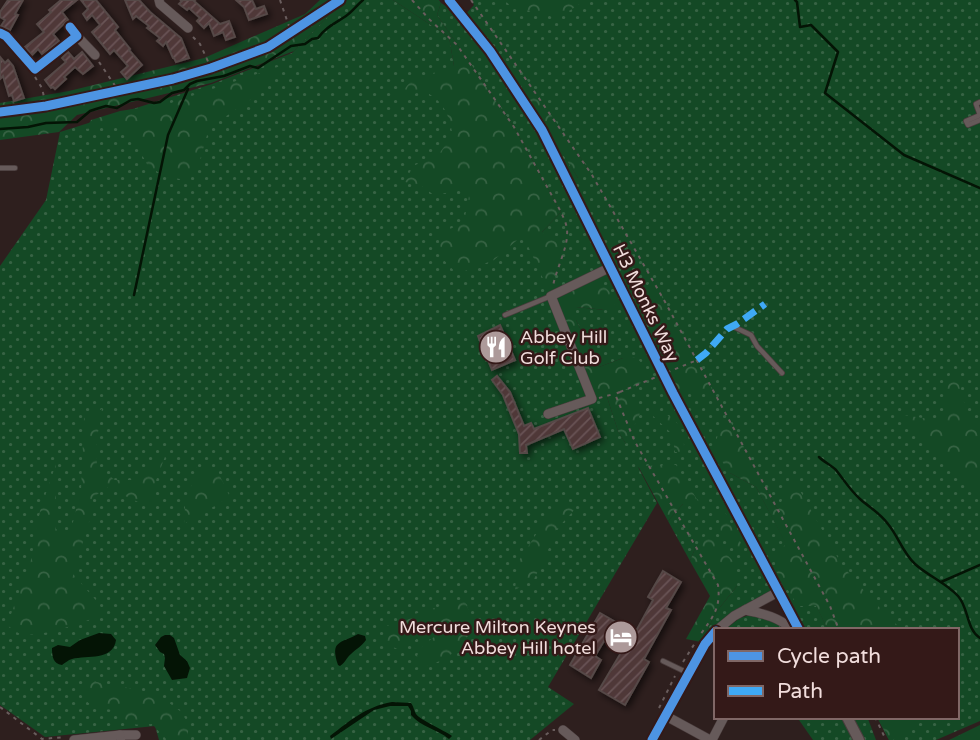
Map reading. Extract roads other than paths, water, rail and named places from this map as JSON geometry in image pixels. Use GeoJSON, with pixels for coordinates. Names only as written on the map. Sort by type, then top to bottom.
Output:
{"type":"FeatureCollection","features":[{"type":"Feature","properties":{"kind":"street"},"geometry":{"type":"LineString","coordinates":[[159,0],[160,4],[188,28]]}},
{"type":"Feature","properties":{"kind":"street","name":"H3 Monks Way"},"geometry":{"type":"LineString","coordinates":[[449,0],[490,51],[542,130],[673,393],[795,628]]}},
{"type":"Feature","properties":{"kind":"street"},"geometry":{"type":"LineString","coordinates":[[70,27],[95,55]]}},
{"type":"Feature","properties":{"kind":"street"},"geometry":{"type":"LineString","coordinates":[[0,33],[6,36],[36,69],[77,36]]}},
{"type":"Feature","properties":{"kind":"street"},"geometry":{"type":"LineString","coordinates":[[548,414],[592,399],[551,296],[611,267]]}},
{"type":"Feature","properties":{"kind":"street"},"geometry":{"type":"LineString","coordinates":[[720,628],[734,616],[778,592]]}},
{"type":"Feature","properties":{"kind":"street"},"geometry":{"type":"LineString","coordinates":[[745,610],[767,614],[793,628]]}},
{"type":"Feature","properties":{"kind":"street"},"geometry":{"type":"LineString","coordinates":[[652,740],[661,714],[714,633]]}},
{"type":"Feature","properties":{"kind":"street"},"geometry":{"type":"LineString","coordinates":[[661,714],[711,740],[723,719]]}},
{"type":"Feature","properties":{"kind":"street"},"geometry":{"type":"LineString","coordinates":[[848,719],[859,740]]}},
{"type":"Feature","properties":{"kind":"street"},"geometry":{"type":"LineString","coordinates":[[563,730],[574,740]]}},
{"type":"Feature","properties":{"kind":"street"},"geometry":{"type":"LineString","coordinates":[[74,740],[136,735]]}},
{"type":"Feature","properties":{"kind":"lane"},"geometry":{"type":"LineString","coordinates":[[980,102],[976,104],[980,117]]}},
{"type":"Feature","properties":{"kind":"lane"},"geometry":{"type":"LineString","coordinates":[[0,168],[15,168]]}},
{"type":"Feature","properties":{"kind":"lane"},"geometry":{"type":"LineString","coordinates":[[505,315],[551,296]]}},
{"type":"Feature","properties":{"kind":"lane"},"geometry":{"type":"LineString","coordinates":[[732,326],[751,335],[757,346],[782,373]]}},
{"type":"Feature","properties":{"kind":"lane"},"geometry":{"type":"LineString","coordinates":[[663,661],[689,674]]}},
{"type":"Feature","properties":{"kind":"waterway"},"geometry":{"type":"LineString","coordinates":[[0,129],[77,122],[90,111],[106,106],[117,108],[138,99],[160,102],[197,81],[224,76],[250,66],[258,68],[291,46],[318,38],[363,0]]}},
{"type":"Feature","properties":{"kind":"waterway"},"geometry":{"type":"LineString","coordinates":[[795,0],[800,27],[811,25],[838,52],[825,93],[904,155],[980,188]]}},
{"type":"Feature","properties":{"kind":"waterway"},"geometry":{"type":"LineString","coordinates":[[134,295],[168,135],[188,89]]}},
{"type":"Feature","properties":{"kind":"waterway"},"geometry":{"type":"LineString","coordinates":[[819,457],[836,470],[856,496],[885,520],[915,564],[958,596],[972,629],[980,638]]}},
{"type":"Feature","properties":{"kind":"waterway"},"geometry":{"type":"LineString","coordinates":[[941,582],[980,565]]}},
{"type":"Feature","properties":{"kind":"place","name":"Abbey Hill Golf Club"},"geometry":{"type":"Point","coordinates":[496,347]}},
{"type":"Feature","properties":{"kind":"place","name":"Mercure Milton Keynes Abbey Hill hotel"},"geometry":{"type":"Point","coordinates":[621,637]}}]}
